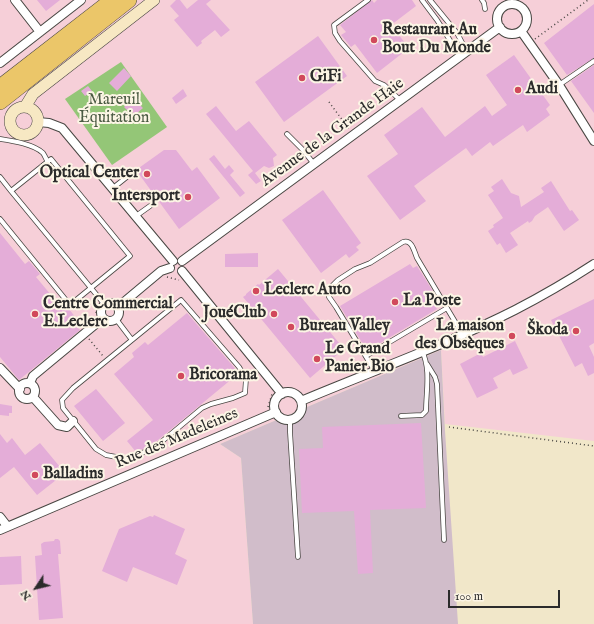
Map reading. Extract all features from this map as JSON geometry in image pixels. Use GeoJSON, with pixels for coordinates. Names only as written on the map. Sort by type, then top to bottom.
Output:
{"type":"FeatureCollection","features":[{"type":"Feature","properties":{"kind":"highway"},"geometry":{"type":"LineString","coordinates":[[0,87],[112,0]]}},
{"type":"Feature","properties":{"kind":"highway"},"geometry":{"type":"LineString","coordinates":[[0,102],[130,0]]}},
{"type":"Feature","properties":{"kind":"street"},"geometry":{"type":"LineString","coordinates":[[15,0],[40,32]]}},
{"type":"Feature","properties":{"kind":"street"},"geometry":{"type":"LineString","coordinates":[[0,63],[81,0]]}},
{"type":"Feature","properties":{"kind":"street"},"geometry":{"type":"LineString","coordinates":[[25,107],[33,94],[154,0]]}},
{"type":"Feature","properties":{"kind":"street"},"geometry":{"type":"LineString","coordinates":[[498,0],[503,7]]}},
{"type":"Feature","properties":{"kind":"street"},"geometry":{"type":"LineString","coordinates":[[512,4],[524,10],[527,23],[521,31],[517,33],[508,33],[500,27],[498,23],[498,14],[503,7],[512,4]]}},
{"type":"Feature","properties":{"kind":"street","name":"Avenue de la Grande Haie"},"geometry":{"type":"LineString","coordinates":[[182,261],[500,27]]}},
{"type":"Feature","properties":{"kind":"street"},"geometry":{"type":"LineString","coordinates":[[521,31],[559,85],[594,141]]}},
{"type":"Feature","properties":{"kind":"street"},"geometry":{"type":"LineString","coordinates":[[20,107],[33,110],[36,114],[38,122],[34,131],[26,135],[16,133],[5,127],[12,112],[20,107]]}},
{"type":"Feature","properties":{"kind":"street"},"geometry":{"type":"LineString","coordinates":[[38,122],[49,123],[62,128],[136,216],[172,264],[175,273],[182,272]]}},
{"type":"Feature","properties":{"kind":"street"},"geometry":{"type":"LineString","coordinates":[[118,307],[161,271],[179,259],[182,261],[184,268],[182,272]]}},
{"type":"Feature","properties":{"kind":"street"},"geometry":{"type":"LineString","coordinates":[[301,401],[514,311],[594,264]]}},
{"type":"Feature","properties":{"kind":"street"},"geometry":{"type":"LineString","coordinates":[[182,272],[282,394]]}},
{"type":"Feature","properties":{"kind":"street"},"geometry":{"type":"LineString","coordinates":[[103,318],[102,310],[105,305],[113,304],[118,307]]}},
{"type":"Feature","properties":{"kind":"street"},"geometry":{"type":"LineString","coordinates":[[103,318],[110,322],[116,319],[119,315],[118,307]]}},
{"type":"Feature","properties":{"kind":"street"},"geometry":{"type":"LineString","coordinates":[[30,383],[33,376],[103,318]]}},
{"type":"Feature","properties":{"kind":"street"},"geometry":{"type":"LineString","coordinates":[[0,368],[20,388]]}},
{"type":"Feature","properties":{"kind":"street"},"geometry":{"type":"LineString","coordinates":[[30,383],[25,383],[20,388],[20,394],[23,398],[28,399],[33,397]]}},
{"type":"Feature","properties":{"kind":"street"},"geometry":{"type":"LineString","coordinates":[[30,383],[35,389],[33,397]]}},
{"type":"Feature","properties":{"kind":"street"},"geometry":{"type":"LineString","coordinates":[[282,394],[295,394],[301,401],[302,409],[294,419],[290,420],[282,418],[276,412],[275,404],[282,394]]}},
{"type":"Feature","properties":{"kind":"street"},"geometry":{"type":"LineString","coordinates":[[33,397],[58,426],[67,427],[73,421]]}},
{"type":"Feature","properties":{"kind":"street","name":"Rue des Madeleines"},"geometry":{"type":"LineString","coordinates":[[4,528],[276,412]]}},
{"type":"Feature","properties":{"kind":"street"},"geometry":{"type":"LineString","coordinates":[[0,517],[4,528]]}},
{"type":"Feature","properties":{"kind":"lane"},"geometry":{"type":"LineString","coordinates":[[368,0],[334,26],[335,33],[340,41],[375,81],[384,85],[400,100]]}},
{"type":"Feature","properties":{"kind":"lane"},"geometry":{"type":"LineString","coordinates":[[422,0],[464,54]]}},
{"type":"Feature","properties":{"kind":"lane"},"geometry":{"type":"LineString","coordinates":[[430,0],[457,33],[464,54]]}},
{"type":"Feature","properties":{"kind":"lane"},"geometry":{"type":"LineString","coordinates":[[482,0],[485,9]]}},
{"type":"Feature","properties":{"kind":"lane"},"geometry":{"type":"LineString","coordinates":[[559,85],[594,61]]}},
{"type":"Feature","properties":{"kind":"lane"},"geometry":{"type":"LineString","coordinates":[[287,134],[314,164]]}},
{"type":"Feature","properties":{"kind":"lane"},"geometry":{"type":"LineString","coordinates":[[0,139],[27,145],[36,149],[44,154],[48,162]]}},
{"type":"Feature","properties":{"kind":"lane"},"geometry":{"type":"LineString","coordinates":[[0,219],[70,304],[130,256],[51,159],[11,191]]}},
{"type":"Feature","properties":{"kind":"lane"},"geometry":{"type":"LineString","coordinates":[[113,188],[128,176]]}},
{"type":"Feature","properties":{"kind":"lane"},"geometry":{"type":"LineString","coordinates":[[0,177],[105,305]]}},
{"type":"Feature","properties":{"kind":"lane"},"geometry":{"type":"LineString","coordinates":[[136,216],[150,206]]}},
{"type":"Feature","properties":{"kind":"lane"},"geometry":{"type":"LineString","coordinates":[[374,370],[329,297],[328,290],[338,280],[355,269],[370,263],[403,242],[409,242],[413,247],[416,258],[457,325],[460,334]]}},
{"type":"Feature","properties":{"kind":"lane"},"geometry":{"type":"LineString","coordinates":[[181,300],[239,367],[246,379],[244,393],[202,408],[154,448],[127,459],[106,455],[96,449],[73,421],[63,408],[62,400],[73,388],[132,340],[181,300]]}},
{"type":"Feature","properties":{"kind":"lane"},"geometry":{"type":"LineString","coordinates":[[366,356],[447,308]]}},
{"type":"Feature","properties":{"kind":"lane"},"geometry":{"type":"LineString","coordinates":[[116,319],[132,340]]}},
{"type":"Feature","properties":{"kind":"lane"},"geometry":{"type":"LineString","coordinates":[[401,416],[422,415],[426,411],[426,364],[422,351]]}},
{"type":"Feature","properties":{"kind":"lane"},"geometry":{"type":"LineString","coordinates":[[426,364],[435,377],[437,384],[444,540]]}},
{"type":"Feature","properties":{"kind":"lane"},"geometry":{"type":"LineString","coordinates":[[290,420],[298,557]]}},
{"type":"Feature","properties":{"kind":"path"},"geometry":{"type":"LineString","coordinates":[[534,42],[534,40],[588,0]]}},
{"type":"Feature","properties":{"kind":"path"},"geometry":{"type":"LineString","coordinates":[[329,102],[350,130]]}},
{"type":"Feature","properties":{"kind":"path"},"geometry":{"type":"LineString","coordinates":[[165,276],[179,280],[182,283]]}},
{"type":"Feature","properties":{"kind":"path"},"geometry":{"type":"LineString","coordinates":[[84,334],[107,361]]}},
{"type":"Feature","properties":{"kind":"path"},"geometry":{"type":"LineString","coordinates":[[267,409],[272,397],[272,391]]}},
{"type":"Feature","properties":{"kind":"path"},"geometry":{"type":"LineString","coordinates":[[449,427],[594,446]]}},
{"type":"Feature","properties":{"kind":"shaded area"},"geometry":{"type":"Polygon","coordinates":[[[0,0],[594,0],[594,441],[445,424],[441,350],[220,444],[241,458],[253,624],[0,624],[0,0]]]}},
{"type":"Feature","properties":{"kind":"shaded area"},"geometry":{"type":"Polygon","coordinates":[[[441,350],[458,624],[253,624],[241,458],[220,444],[441,350]]]}},
{"type":"Feature","properties":{"kind":"green space","name":"Mareuil Équitation"},"geometry":{"type":"Polygon","coordinates":[[[121,62],[167,127],[112,165],[65,99],[121,62]]]}},
{"type":"Feature","properties":{"kind":"building"},"geometry":{"type":"Polygon","coordinates":[[[37,0],[60,0],[46,11],[37,0]]]}},
{"type":"Feature","properties":{"kind":"building"},"geometry":{"type":"Polygon","coordinates":[[[176,0],[180,0],[187,9],[198,0],[211,0],[206,4],[230,30],[221,37],[215,30],[201,41],[202,43],[197,47],[174,20],[179,16],[170,6],[176,0]]]}},
{"type":"Feature","properties":{"kind":"building","name":"Restaurant Au Bout Du Monde"},"geometry":{"type":"Polygon","coordinates":[[[372,0],[374,3],[377,0],[412,0],[416,6],[391,25],[409,48],[377,73],[355,44],[351,47],[341,35],[346,32],[340,25],[372,0]]]}},
{"type":"Feature","properties":{"kind":"building"},"geometry":{"type":"Polygon","coordinates":[[[594,4],[594,58],[567,75],[544,43],[594,4]]]}},
{"type":"Feature","properties":{"kind":"building","name":"GiFi"},"geometry":{"type":"Polygon","coordinates":[[[318,36],[347,76],[284,122],[255,82],[318,36]]]}},
{"type":"Feature","properties":{"kind":"building"},"geometry":{"type":"Polygon","coordinates":[[[514,55],[550,105],[546,109],[550,115],[527,132],[523,125],[493,146],[490,142],[472,156],[466,148],[414,186],[426,201],[400,220],[367,176],[398,154],[384,135],[422,107],[445,137],[485,106],[492,116],[507,105],[486,75],[514,55]]]}},
{"type":"Feature","properties":{"kind":"building"},"geometry":{"type":"Polygon","coordinates":[[[594,65],[594,113],[571,81],[594,65]]]}},
{"type":"Feature","properties":{"kind":"building"},"geometry":{"type":"Polygon","coordinates":[[[124,68],[131,76],[117,91],[109,83],[124,68]]]}},
{"type":"Feature","properties":{"kind":"building"},"geometry":{"type":"Polygon","coordinates":[[[88,86],[92,91],[85,96],[81,91],[88,86]]]}},
{"type":"Feature","properties":{"kind":"building"},"geometry":{"type":"Polygon","coordinates":[[[183,89],[187,96],[176,104],[172,98],[183,89]]]}},
{"type":"Feature","properties":{"kind":"building"},"geometry":{"type":"Polygon","coordinates":[[[133,98],[143,108],[135,115],[124,107],[133,98]]]}},
{"type":"Feature","properties":{"kind":"building"},"geometry":{"type":"Polygon","coordinates":[[[216,106],[236,131],[249,121],[277,155],[273,158],[274,166],[269,168],[264,166],[255,173],[261,181],[256,184],[248,175],[253,171],[206,114],[216,106]]]}},
{"type":"Feature","properties":{"kind":"building"},"geometry":{"type":"Polygon","coordinates":[[[164,150],[176,150],[192,171],[197,167],[220,198],[179,229],[136,170],[164,150]]]}},
{"type":"Feature","properties":{"kind":"building"},"geometry":{"type":"Polygon","coordinates":[[[214,155],[225,169],[229,165],[234,171],[230,175],[245,193],[240,197],[209,159],[214,155]]]}},
{"type":"Feature","properties":{"kind":"building"},"geometry":{"type":"Polygon","coordinates":[[[502,179],[511,193],[519,196],[521,207],[544,192],[541,188],[551,181],[570,211],[572,210],[579,220],[564,231],[548,207],[535,216],[532,221],[529,223],[528,221],[510,233],[518,245],[506,253],[500,243],[497,245],[488,231],[494,227],[493,225],[503,218],[488,195],[494,191],[491,187],[502,179]]]}},
{"type":"Feature","properties":{"kind":"building"},"geometry":{"type":"Polygon","coordinates":[[[323,190],[361,243],[356,247],[359,250],[349,258],[346,254],[321,273],[282,220],[323,190]]]}},
{"type":"Feature","properties":{"kind":"building","name":"Centre Commercial E.Leclerc"},"geometry":{"type":"Polygon","coordinates":[[[0,233],[25,264],[29,261],[40,274],[36,277],[61,307],[65,304],[76,318],[73,321],[80,330],[19,380],[0,357],[0,233]]]}},
{"type":"Feature","properties":{"kind":"building"},"geometry":{"type":"Polygon","coordinates":[[[258,253],[258,267],[225,267],[225,254],[258,253]]]}},
{"type":"Feature","properties":{"kind":"building","name":"La Poste"},"geometry":{"type":"Polygon","coordinates":[[[410,264],[413,268],[417,266],[434,293],[429,295],[437,309],[367,351],[340,306],[410,264]]]}},
{"type":"Feature","properties":{"kind":"building"},"geometry":{"type":"Polygon","coordinates":[[[278,269],[344,349],[310,378],[243,297],[278,269]]]}},
{"type":"Feature","properties":{"kind":"building","name":"Škoda"},"geometry":{"type":"Polygon","coordinates":[[[594,299],[594,343],[589,346],[594,357],[594,373],[588,376],[582,363],[575,367],[551,320],[594,299]]]}},
{"type":"Feature","properties":{"kind":"building"},"geometry":{"type":"Polygon","coordinates":[[[187,313],[239,373],[152,445],[136,452],[127,441],[153,420],[114,374],[134,357],[132,353],[145,342],[148,345],[187,313]]]}},
{"type":"Feature","properties":{"kind":"building"},"geometry":{"type":"Polygon","coordinates":[[[515,341],[528,368],[513,375],[510,369],[493,378],[498,388],[477,398],[460,364],[481,353],[483,357],[515,341]]]}},
{"type":"Feature","properties":{"kind":"building"},"geometry":{"type":"Polygon","coordinates":[[[96,389],[125,423],[103,441],[74,406],[96,389]]]}},
{"type":"Feature","properties":{"kind":"building"},"geometry":{"type":"Polygon","coordinates":[[[0,404],[12,406],[12,413],[9,413],[9,416],[0,415],[0,404]]]}},
{"type":"Feature","properties":{"kind":"building"},"geometry":{"type":"Polygon","coordinates":[[[421,423],[426,508],[370,510],[373,573],[358,574],[354,511],[302,513],[299,449],[323,448],[322,427],[421,423]]]}},
{"type":"Feature","properties":{"kind":"building"},"geometry":{"type":"Polygon","coordinates":[[[0,434],[7,443],[12,438],[25,455],[40,443],[65,473],[37,495],[14,467],[0,478],[0,434]]]}},
{"type":"Feature","properties":{"kind":"building"},"geometry":{"type":"Polygon","coordinates":[[[154,515],[185,529],[175,554],[187,560],[177,585],[133,567],[127,582],[102,571],[119,529],[150,516],[153,517],[154,515]]]}},
{"type":"Feature","properties":{"kind":"building"},"geometry":{"type":"Polygon","coordinates":[[[55,539],[60,541],[61,554],[58,554],[63,618],[39,620],[35,556],[42,555],[41,544],[44,542],[54,541],[55,539]]]}},
{"type":"Feature","properties":{"kind":"building"},"geometry":{"type":"Polygon","coordinates":[[[21,556],[22,584],[0,585],[0,557],[21,556]]]}},
{"type":"Feature","properties":{"kind":"place","name":"Restaurant Au Bout Du Monde"},"geometry":{"type":"Point","coordinates":[374,40]}},
{"type":"Feature","properties":{"kind":"place","name":"GiFi"},"geometry":{"type":"Point","coordinates":[302,78]}},
{"type":"Feature","properties":{"kind":"place","name":"Audi"},"geometry":{"type":"Point","coordinates":[518,90]}},
{"type":"Feature","properties":{"kind":"place","name":"Optical Center"},"geometry":{"type":"Point","coordinates":[147,174]}},
{"type":"Feature","properties":{"kind":"place","name":"Intersport"},"geometry":{"type":"Point","coordinates":[188,197]}},
{"type":"Feature","properties":{"kind":"place","name":"Leclerc Auto"},"geometry":{"type":"Point","coordinates":[256,291]}},
{"type":"Feature","properties":{"kind":"place","name":"La Poste"},"geometry":{"type":"Point","coordinates":[395,302]}},
{"type":"Feature","properties":{"kind":"place","name":"Centre Commercial E.Leclerc"},"geometry":{"type":"Point","coordinates":[35,314]}},
{"type":"Feature","properties":{"kind":"place","name":"JouéClub"},"geometry":{"type":"Point","coordinates":[274,314]}},
{"type":"Feature","properties":{"kind":"place","name":"Bureau Valley"},"geometry":{"type":"Point","coordinates":[291,327]}},
{"type":"Feature","properties":{"kind":"place","name":"Škoda"},"geometry":{"type":"Point","coordinates":[576,331]}},
{"type":"Feature","properties":{"kind":"place","name":"La maison des Obsèques"},"geometry":{"type":"Point","coordinates":[512,336]}},
{"type":"Feature","properties":{"kind":"place","name":"Le Grand Panier Bio"},"geometry":{"type":"Point","coordinates":[317,359]}},
{"type":"Feature","properties":{"kind":"place","name":"Bricorama"},"geometry":{"type":"Point","coordinates":[181,376]}},
{"type":"Feature","properties":{"kind":"place","name":"Balladins"},"geometry":{"type":"Point","coordinates":[35,475]}}]}
